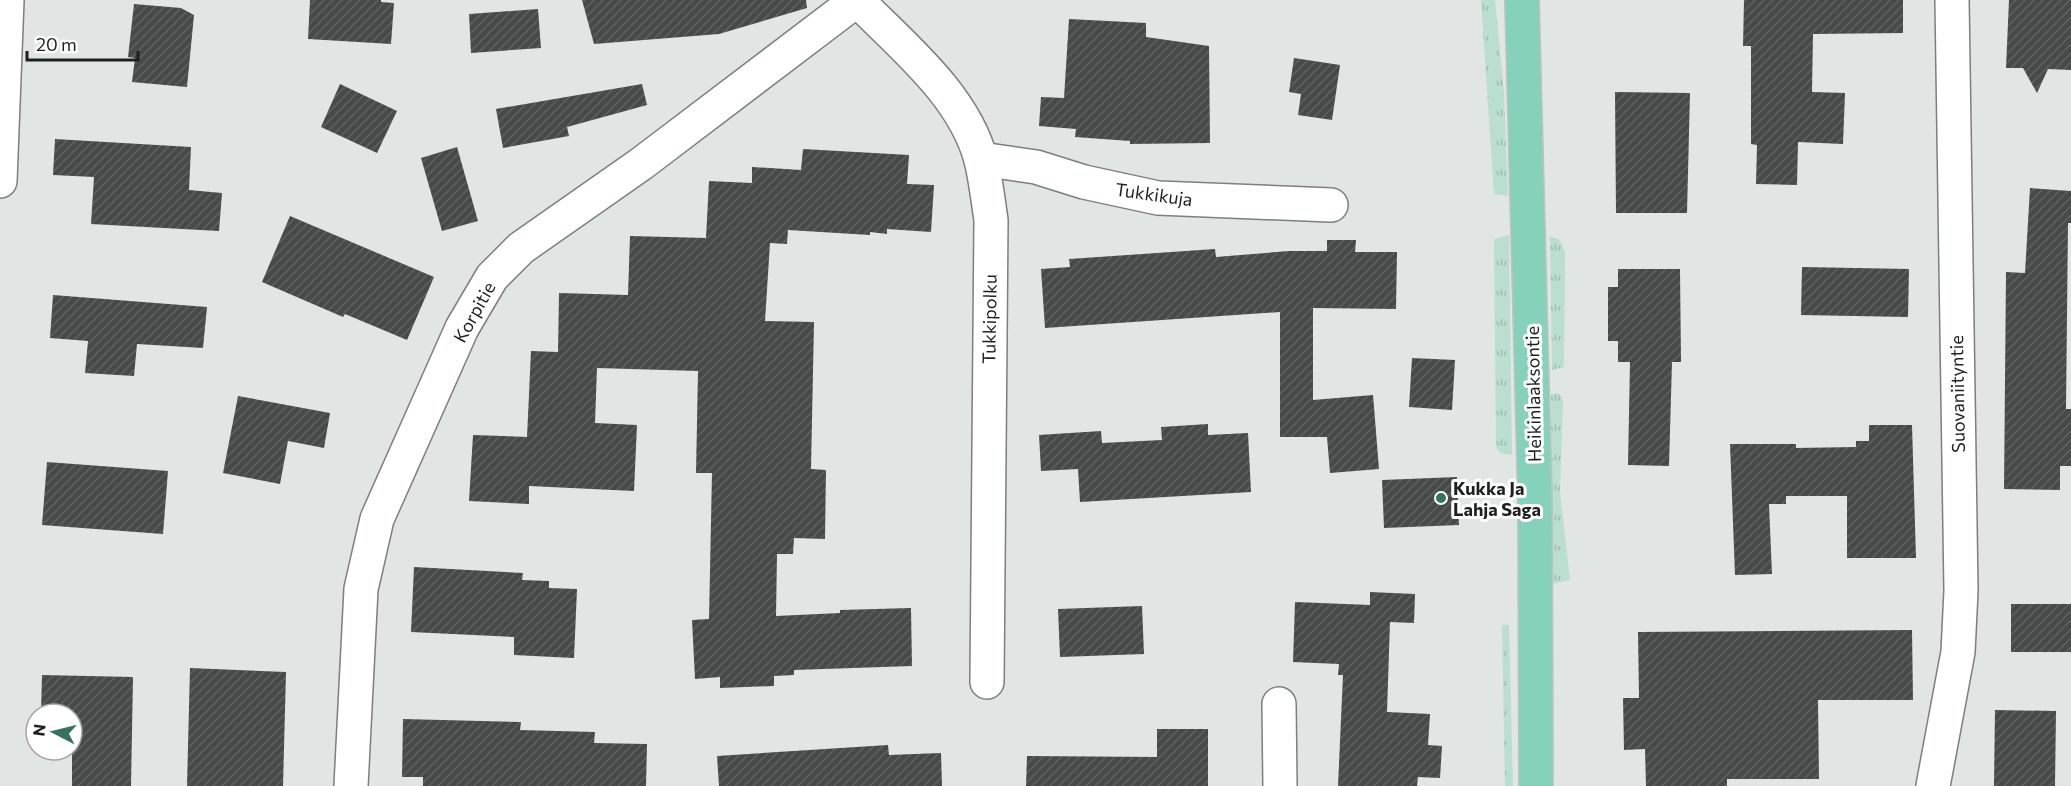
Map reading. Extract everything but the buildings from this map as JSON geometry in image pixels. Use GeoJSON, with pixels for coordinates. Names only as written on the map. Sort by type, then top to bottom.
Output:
{"type":"FeatureCollection","features":[{"type":"Feature","properties":{"kind":"main road","name":"Heikinlaaksontie"},"geometry":{"type":"LineString","coordinates":[[1522,0],[1535,501],[1536,786]]}},
{"type":"Feature","properties":{"kind":"street"},"geometry":{"type":"LineString","coordinates":[[0,181],[7,0]]}},
{"type":"Feature","properties":{"kind":"street","name":"Tukkipolku"},"geometry":{"type":"LineString","coordinates":[[857,0],[939,83],[963,121],[981,159],[991,220],[987,682]]}},
{"type":"Feature","properties":{"kind":"street","name":"Korpitie"},"geometry":{"type":"LineString","coordinates":[[351,786],[361,589],[368,551],[377,519],[462,328],[492,277],[521,248],[641,164],[857,0]]}},
{"type":"Feature","properties":{"kind":"street","name":"Suovaniityntie"},"geometry":{"type":"LineString","coordinates":[[1933,786],[1959,652],[1961,591],[1952,0]]}},
{"type":"Feature","properties":{"kind":"street","name":"Tukkikuja"},"geometry":{"type":"LineString","coordinates":[[981,159],[1036,167],[1084,183],[1158,198],[1331,205]]}},
{"type":"Feature","properties":{"kind":"street"},"geometry":{"type":"LineString","coordinates":[[1279,704],[1280,786]]}},
{"type":"Feature","properties":{"kind":"green space"},"geometry":{"type":"Polygon","coordinates":[[[1481,0],[1495,0],[1504,93],[1508,196],[1494,194],[1481,0]]]}},
{"type":"Feature","properties":{"kind":"green space"},"geometry":{"type":"Polygon","coordinates":[[[1509,235],[1512,455],[1500,453],[1496,447],[1494,239],[1509,235]]]}},
{"type":"Feature","properties":{"kind":"green space"},"geometry":{"type":"Polygon","coordinates":[[[1550,236],[1560,240],[1565,253],[1564,367],[1552,370],[1550,236]]]}},
{"type":"Feature","properties":{"kind":"green space"},"geometry":{"type":"Polygon","coordinates":[[[1559,393],[1563,401],[1560,492],[1570,580],[1552,584],[1551,394],[1559,393]]]}},
{"type":"Feature","properties":{"kind":"green space"},"geometry":{"type":"Polygon","coordinates":[[[1502,625],[1509,625],[1513,786],[1505,786],[1502,625]]]}},
{"type":"Feature","properties":{"kind":"place","name":"Kukka Ja Lahja Saga"},"geometry":{"type":"Point","coordinates":[1441,498]}}]}
